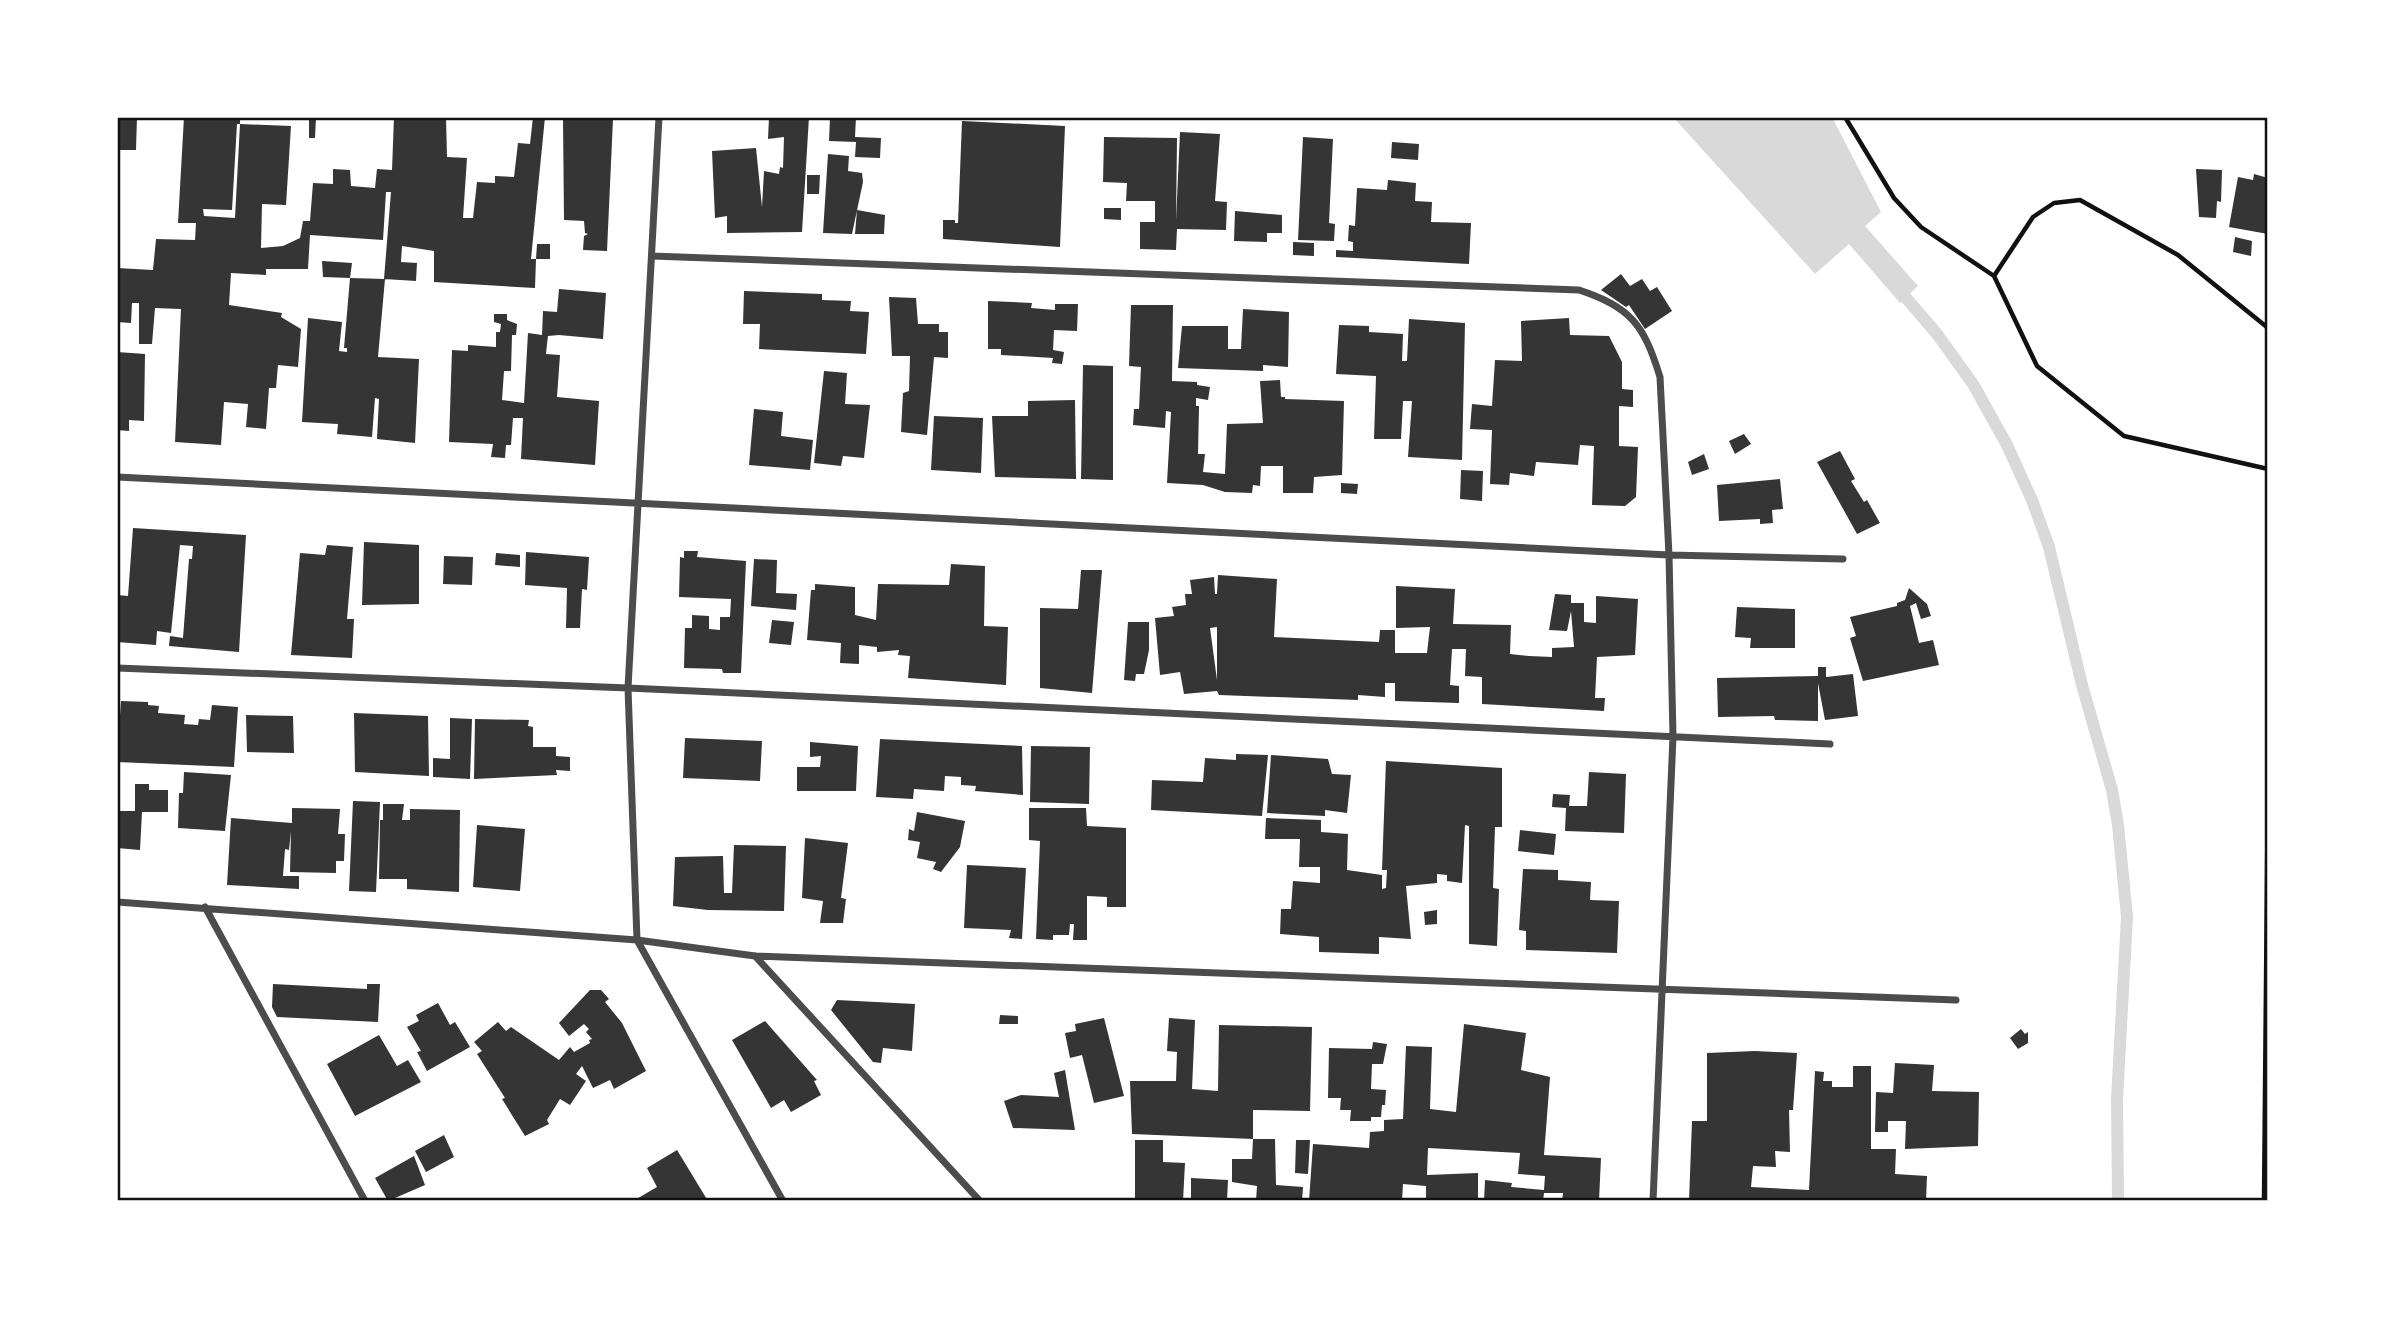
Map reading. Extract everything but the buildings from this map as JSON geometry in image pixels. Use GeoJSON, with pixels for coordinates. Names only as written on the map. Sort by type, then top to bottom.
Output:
{"type":"FeatureCollection","features":[{"type":"Feature","properties":{"kind":"street"},"geometry":{"type":"LineString","coordinates":[[659,117],[628,688],[637,940],[783,1201]]}},
{"type":"Feature","properties":{"kind":"street"},"geometry":{"type":"LineString","coordinates":[[652,256],[1579,290],[1612,301],[1636,323],[1652,352],[1660,377],[1669,555],[1673,737],[1653,1201]]}},
{"type":"Feature","properties":{"kind":"street"},"geometry":{"type":"LineString","coordinates":[[117,477],[638,501],[1669,555],[1843,559]]}},
{"type":"Feature","properties":{"kind":"street"},"geometry":{"type":"LineString","coordinates":[[117,668],[628,688],[1830,744]]}},
{"type":"Feature","properties":{"kind":"street"},"geometry":{"type":"LineString","coordinates":[[117,902],[637,940],[755,956],[1956,1000]]}},
{"type":"Feature","properties":{"kind":"street"},"geometry":{"type":"LineString","coordinates":[[205,907],[365,1201]]}},
{"type":"Feature","properties":{"kind":"street"},"geometry":{"type":"LineString","coordinates":[[755,956],[980,1201]]}},
{"type":"Feature","properties":{"kind":"path"},"geometry":{"type":"LineString","coordinates":[[1845,117],[1895,198],[1921,227],[1994,276],[2037,366],[2124,436],[2268,469]]}},
{"type":"Feature","properties":{"kind":"path"},"geometry":{"type":"LineString","coordinates":[[1994,276],[2033,217],[2054,203],[2080,200],[2178,256],[2266,327]]}},
{"type":"Feature","properties":{"kind":"path"},"geometry":{"type":"LineString","coordinates":[[2264,1201],[2268,768]]}},
{"type":"Feature","properties":{"kind":"shaded area"},"geometry":{"type":"Polygon","coordinates":[[[1673,117],[1832,117],[1881,212],[1865,226],[1918,286],[1900,303],[1849,244],[1815,274],[1673,117]]]}},
{"type":"Feature","properties":{"kind":"waterway"},"geometry":{"type":"LineString","coordinates":[[1895,285],[1937,334],[1973,384],[2007,445],[2032,500],[2049,547],[2082,685],[2112,790],[2127,917],[2117,1099],[2118,1201]]}}]}
